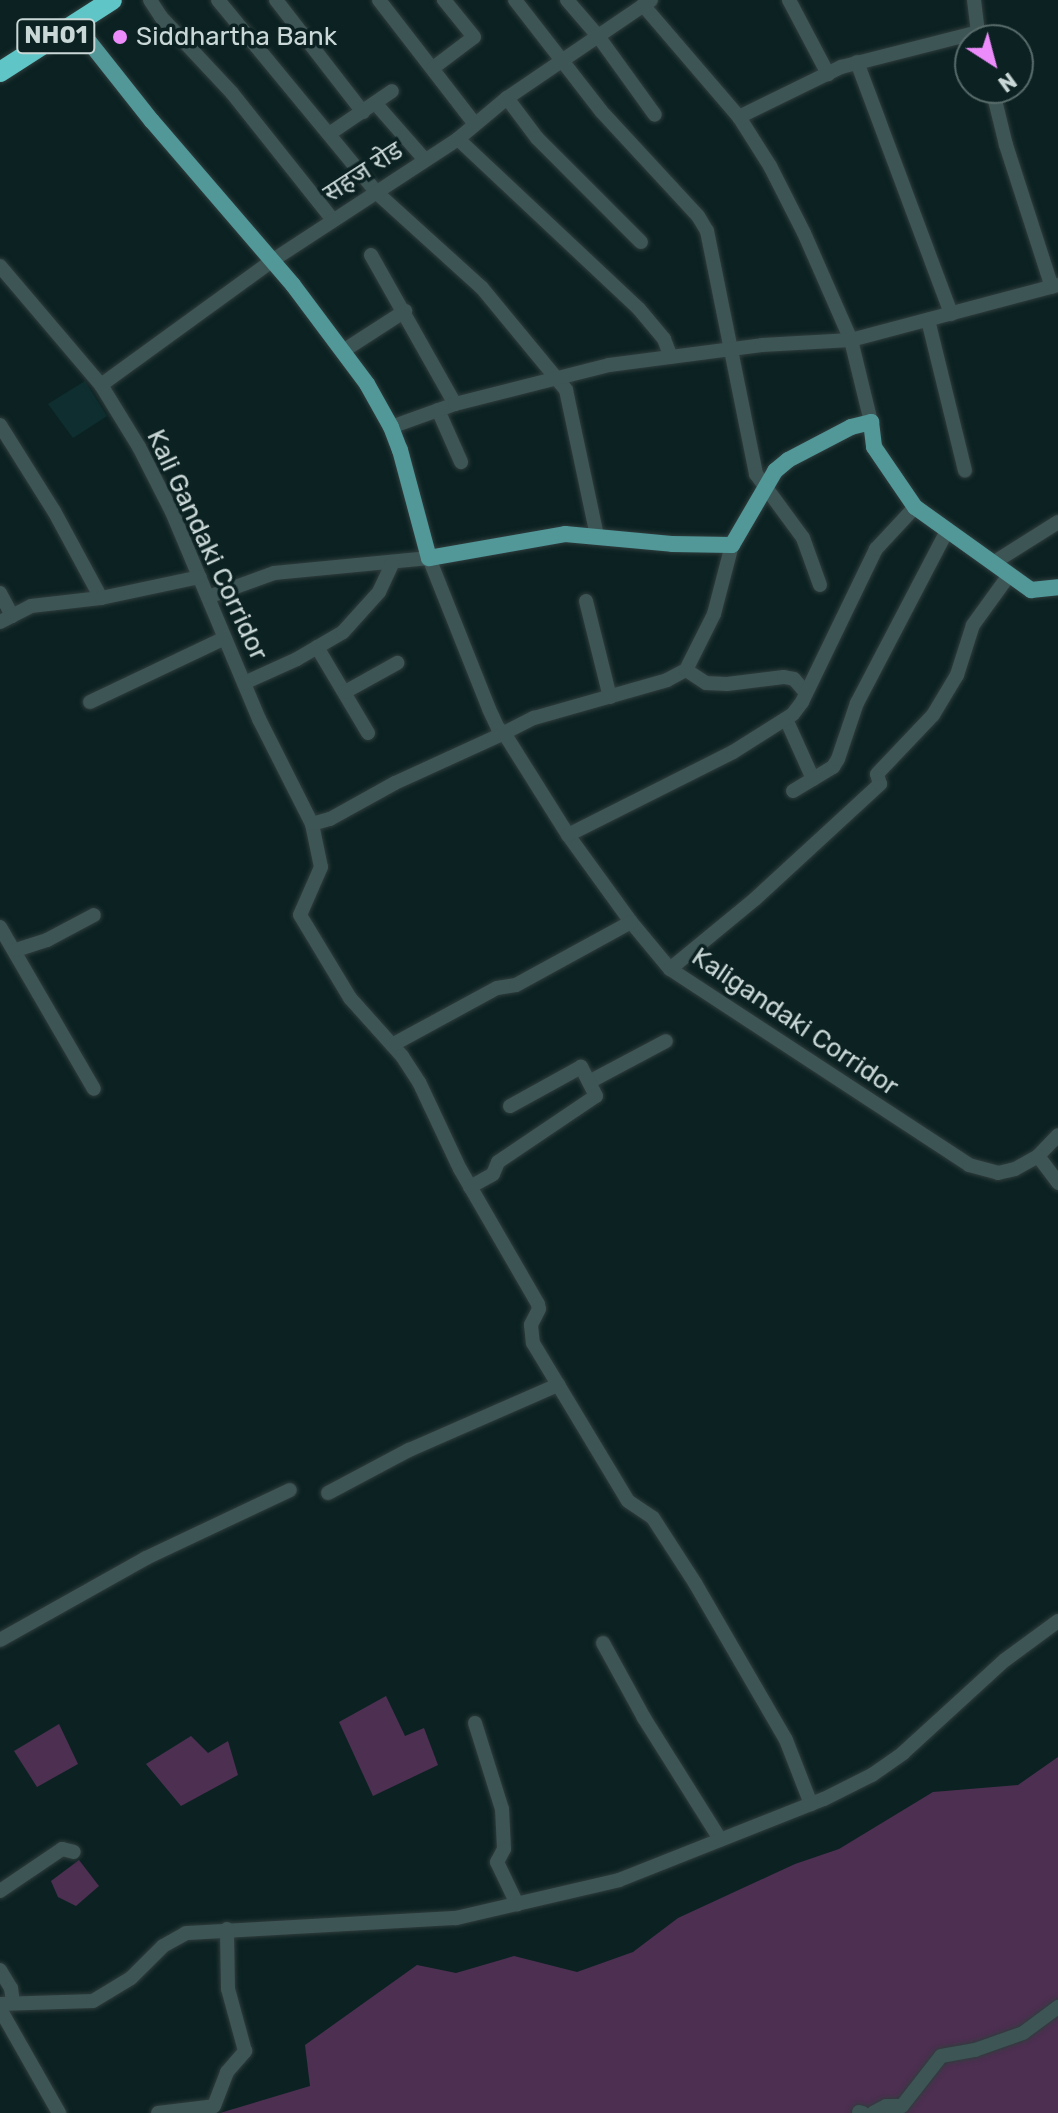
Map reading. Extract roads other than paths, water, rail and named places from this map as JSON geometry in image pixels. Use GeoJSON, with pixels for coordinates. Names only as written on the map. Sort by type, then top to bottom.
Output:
{"type":"FeatureCollection","features":[{"type":"Feature","properties":{"kind":"highway","name":"NH01"},"geometry":{"type":"LineString","coordinates":[[1,69],[112,0]]}},
{"type":"Feature","properties":{"kind":"main road"},"geometry":{"type":"LineString","coordinates":[[75,24],[270,262],[293,285],[343,351],[391,427],[429,558],[565,534],[732,545],[763,487],[788,460],[851,427],[871,422],[874,447],[915,507],[1031,590],[1058,587]]}},
{"type":"Feature","properties":{"kind":"street"},"geometry":{"type":"LineString","coordinates":[[150,0],[161,17],[232,93],[333,220]]}},
{"type":"Feature","properties":{"kind":"street"},"geometry":{"type":"LineString","coordinates":[[218,0],[376,192],[482,288],[557,378],[569,401],[597,536]]}},
{"type":"Feature","properties":{"kind":"street"},"geometry":{"type":"LineString","coordinates":[[276,0],[369,108],[425,160]]}},
{"type":"Feature","properties":{"kind":"street"},"geometry":{"type":"LineString","coordinates":[[379,0],[474,123]]}},
{"type":"Feature","properties":{"kind":"street"},"geometry":{"type":"LineString","coordinates":[[433,68],[474,37],[444,0]]}},
{"type":"Feature","properties":{"kind":"street"},"geometry":{"type":"LineString","coordinates":[[515,0],[601,111],[698,216],[707,231],[756,474],[803,538],[820,585]]}},
{"type":"Feature","properties":{"kind":"street"},"geometry":{"type":"LineString","coordinates":[[567,0],[598,36],[655,115]]}},
{"type":"Feature","properties":{"kind":"street"},"geometry":{"type":"LineString","coordinates":[[789,0],[828,74]]}},
{"type":"Feature","properties":{"kind":"street"},"geometry":{"type":"LineString","coordinates":[[974,0],[977,24]]}},
{"type":"Feature","properties":{"kind":"street"},"geometry":{"type":"LineString","coordinates":[[647,3],[739,117],[804,233],[851,340],[871,422]]}},
{"type":"Feature","properties":{"kind":"street","name":"सहज रोड"},"geometry":{"type":"LineString","coordinates":[[101,385],[270,262],[458,139],[507,98],[647,3]]}},
{"type":"Feature","properties":{"kind":"street"},"geometry":{"type":"LineString","coordinates":[[739,117],[857,62],[954,41]]}},
{"type":"Feature","properties":{"kind":"street"},"geometry":{"type":"LineString","coordinates":[[857,62],[951,314]]}},
{"type":"Feature","properties":{"kind":"street"},"geometry":{"type":"LineString","coordinates":[[329,134],[392,91]]}},
{"type":"Feature","properties":{"kind":"street"},"geometry":{"type":"LineString","coordinates":[[507,98],[537,138],[641,242]]}},
{"type":"Feature","properties":{"kind":"street"},"geometry":{"type":"LineString","coordinates":[[391,427],[455,404],[609,365],[730,350],[851,340],[1055,286],[1006,145],[996,104]]}},
{"type":"Feature","properties":{"kind":"street"},"geometry":{"type":"LineString","coordinates":[[458,139],[639,309],[664,339],[671,357]]}},
{"type":"Feature","properties":{"kind":"street"},"geometry":{"type":"LineString","coordinates":[[371,255],[455,404]]}},
{"type":"Feature","properties":{"kind":"street","name":"Kali Gandaki Corridor"},"geometry":{"type":"LineString","coordinates":[[0,266],[101,385],[142,452],[200,577],[244,683],[312,824],[321,867],[300,915],[350,998],[392,1045]]}},
{"type":"Feature","properties":{"kind":"street"},"geometry":{"type":"LineString","coordinates":[[343,351],[405,311]]}},
{"type":"Feature","properties":{"kind":"street"},"geometry":{"type":"LineString","coordinates":[[928,320],[965,471]]}},
{"type":"Feature","properties":{"kind":"street"},"geometry":{"type":"LineString","coordinates":[[438,410],[461,462]]}},
{"type":"Feature","properties":{"kind":"street"},"geometry":{"type":"LineString","coordinates":[[0,425],[54,511],[101,598]]}},
{"type":"Feature","properties":{"kind":"street"},"geometry":{"type":"LineString","coordinates":[[568,835],[733,752],[786,719],[806,693],[876,549],[915,507]]}},
{"type":"Feature","properties":{"kind":"street"},"geometry":{"type":"LineString","coordinates":[[993,563],[1058,522]]}},
{"type":"Feature","properties":{"kind":"street"},"geometry":{"type":"LineString","coordinates":[[793,791],[833,767],[838,759],[857,703],[947,531]]}},
{"type":"Feature","properties":{"kind":"street"},"geometry":{"type":"LineString","coordinates":[[312,824],[330,819],[395,783],[534,718],[667,680],[686,670],[714,614],[732,545]]}},
{"type":"Feature","properties":{"kind":"street"},"geometry":{"type":"LineString","coordinates":[[208,597],[274,573],[392,564],[429,558]]}},
{"type":"Feature","properties":{"kind":"street","name":"Kaligandaki Corridor"},"geometry":{"type":"LineString","coordinates":[[429,558],[498,728],[568,835],[631,922],[670,969],[778,1043],[969,1165],[998,1173],[1015,1169],[1038,1156],[1058,1135]]}},
{"type":"Feature","properties":{"kind":"street"},"geometry":{"type":"LineString","coordinates":[[244,683],[343,632],[379,592],[392,564]]}},
{"type":"Feature","properties":{"kind":"street"},"geometry":{"type":"LineString","coordinates":[[670,969],[755,899],[880,784],[877,774],[933,715],[957,675],[973,625],[1009,575]]}},
{"type":"Feature","properties":{"kind":"street"},"geometry":{"type":"LineString","coordinates":[[0,593],[6,619],[31,606],[101,598],[200,577]]}},
{"type":"Feature","properties":{"kind":"street"},"geometry":{"type":"LineString","coordinates":[[586,601],[610,697]]}},
{"type":"Feature","properties":{"kind":"street"},"geometry":{"type":"LineString","coordinates":[[90,702],[225,638]]}},
{"type":"Feature","properties":{"kind":"street"},"geometry":{"type":"LineString","coordinates":[[317,647],[368,733]]}},
{"type":"Feature","properties":{"kind":"street"},"geometry":{"type":"LineString","coordinates":[[345,692],[397,663]]}},
{"type":"Feature","properties":{"kind":"street"},"geometry":{"type":"LineString","coordinates":[[686,670],[706,683],[727,684],[784,677],[794,679],[806,693]]}},
{"type":"Feature","properties":{"kind":"street"},"geometry":{"type":"LineString","coordinates":[[786,719],[813,779]]}},
{"type":"Feature","properties":{"kind":"street"},"geometry":{"type":"LineString","coordinates":[[16,950],[47,940],[94,915]]}},
{"type":"Feature","properties":{"kind":"street"},"geometry":{"type":"LineString","coordinates":[[631,922],[516,985],[497,988],[392,1045],[419,1082],[470,1187],[538,1304],[539,1309],[531,1325],[533,1343],[628,1501],[653,1518],[695,1583],[786,1740],[811,1804]]}},
{"type":"Feature","properties":{"kind":"street"},"geometry":{"type":"LineString","coordinates":[[0,927],[94,1089]]}},
{"type":"Feature","properties":{"kind":"street"},"geometry":{"type":"LineString","coordinates":[[589,1082],[666,1041]]}},
{"type":"Feature","properties":{"kind":"street"},"geometry":{"type":"LineString","coordinates":[[470,1187],[493,1174],[498,1162],[596,1096],[581,1067],[510,1106]]}},
{"type":"Feature","properties":{"kind":"street"},"geometry":{"type":"LineString","coordinates":[[1038,1156],[1058,1183]]}},
{"type":"Feature","properties":{"kind":"street"},"geometry":{"type":"LineString","coordinates":[[328,1493],[409,1450],[558,1385]]}},
{"type":"Feature","properties":{"kind":"street"},"geometry":{"type":"LineString","coordinates":[[0,1640],[146,1558],[290,1490]]}},
{"type":"Feature","properties":{"kind":"street"},"geometry":{"type":"LineString","coordinates":[[4,2005],[93,2001],[110,1993],[163,1946],[186,1933],[456,1918],[619,1880],[811,1804],[886,1766],[1005,1660],[1058,1621]]}},
{"type":"Feature","properties":{"kind":"street"},"geometry":{"type":"LineString","coordinates":[[603,1643],[644,1718],[720,1839]]}},
{"type":"Feature","properties":{"kind":"street"},"geometry":{"type":"LineString","coordinates":[[475,1723],[502,1809],[504,1849],[497,1862],[517,1904]]}},
{"type":"Feature","properties":{"kind":"street"},"geometry":{"type":"LineString","coordinates":[[0,1891],[62,1849],[74,1852]]}},
{"type":"Feature","properties":{"kind":"street"},"geometry":{"type":"LineString","coordinates":[[158,2113],[214,2106],[227,2072],[245,2051],[228,1989],[227,1929]]}},
{"type":"Feature","properties":{"kind":"street"},"geometry":{"type":"LineString","coordinates":[[0,1970],[11,1988],[4,2005],[59,2113]]}},
{"type":"Feature","properties":{"kind":"street"},"geometry":{"type":"LineString","coordinates":[[873,2113],[886,2106],[902,2106],[941,2056],[975,2050],[1023,2033],[1058,2007]]}},
{"type":"Feature","properties":{"kind":"place","name":"Siddhartha Bank"},"geometry":{"type":"Point","coordinates":[120,37]}}]}
